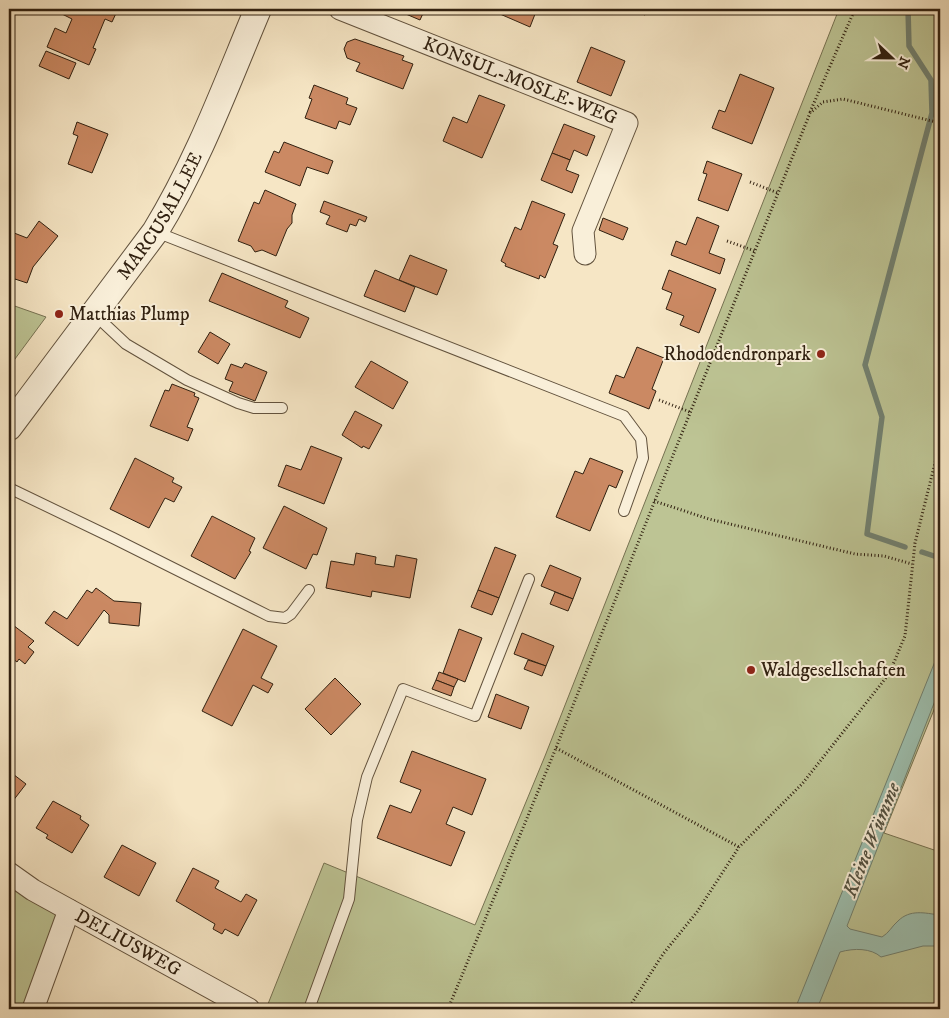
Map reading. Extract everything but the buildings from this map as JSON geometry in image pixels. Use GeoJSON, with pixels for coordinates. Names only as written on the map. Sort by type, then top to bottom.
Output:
{"type":"FeatureCollection","features":[{"type":"Feature","properties":{"kind":"street","name":"MARCUSALLEE"},"geometry":{"type":"LineString","coordinates":[[9,427],[155,232],[191,168],[258,9]]}},
{"type":"Feature","properties":{"kind":"street","name":"KONSUL-MOSLE-WEG"},"geometry":{"type":"LineString","coordinates":[[340,9],[626,123],[583,231],[585,254]]}},
{"type":"Feature","properties":{"kind":"street","name":"DELIUSWEG"},"geometry":{"type":"LineString","coordinates":[[9,873],[33,890],[249,1009]]}},
{"type":"Feature","properties":{"kind":"street"},"geometry":{"type":"LineString","coordinates":[[33,1009],[69,910]]}},
{"type":"Feature","properties":{"kind":"lane"},"geometry":{"type":"LineString","coordinates":[[155,232],[624,416],[641,439],[643,458],[624,511]]}},
{"type":"Feature","properties":{"kind":"lane"},"geometry":{"type":"LineString","coordinates":[[94,314],[126,344],[186,380],[254,408],[282,408]]}},
{"type":"Feature","properties":{"kind":"lane"},"geometry":{"type":"LineString","coordinates":[[9,488],[269,616],[285,618],[291,614],[309,590]]}},
{"type":"Feature","properties":{"kind":"lane"},"geometry":{"type":"LineString","coordinates":[[309,1009],[349,899],[358,820],[367,777],[403,689],[475,716],[529,579]]}},
{"type":"Feature","properties":{"kind":"path"},"geometry":{"type":"LineString","coordinates":[[448,1009],[556,748],[810,113],[855,9]]}},
{"type":"Feature","properties":{"kind":"path"},"geometry":{"type":"LineString","coordinates":[[810,113],[824,102],[843,98],[940,123]]}},
{"type":"Feature","properties":{"kind":"path"},"geometry":{"type":"LineString","coordinates":[[750,182],[778,193]]}},
{"type":"Feature","properties":{"kind":"path"},"geometry":{"type":"LineString","coordinates":[[727,241],[755,251]]}},
{"type":"Feature","properties":{"kind":"path"},"geometry":{"type":"LineString","coordinates":[[659,400],[690,412]]}},
{"type":"Feature","properties":{"kind":"path"},"geometry":{"type":"LineString","coordinates":[[628,1009],[663,954],[697,912],[739,847],[802,784],[889,674],[905,636],[914,543],[940,442]]}},
{"type":"Feature","properties":{"kind":"path"},"geometry":{"type":"LineString","coordinates":[[654,501],[709,519],[855,554],[884,556],[912,564]]}},
{"type":"Feature","properties":{"kind":"path"},"geometry":{"type":"LineString","coordinates":[[556,748],[739,847]]}},
{"type":"Feature","properties":{"kind":"shaded area","name":"Rhododendronpark"},"geometry":{"type":"Polygon","coordinates":[[[839,9],[940,9],[940,695],[884,833],[940,852],[940,1009],[266,1009],[324,863],[475,925],[545,756],[839,9]]]}},
{"type":"Feature","properties":{"kind":"shaded area"},"geometry":{"type":"Polygon","coordinates":[[[9,304],[46,317],[9,367],[9,304]]]}},
{"type":"Feature","properties":{"kind":"shaded area"},"geometry":{"type":"Polygon","coordinates":[[[9,883],[59,911],[24,1009],[9,1009],[9,883]]]}},
{"type":"Feature","properties":{"kind":"water","name":"Kleine Wümme"},"geometry":{"type":"Polygon","coordinates":[[[940,649],[940,688],[847,926],[850,929],[882,937],[903,917],[913,913],[939,915],[940,946],[923,946],[881,957],[872,952],[862,950],[840,952],[817,1009],[795,1009],[940,649]]]}},
{"type":"Feature","properties":{"kind":"waterway"},"geometry":{"type":"LineString","coordinates":[[905,547],[867,534],[882,417],[865,365],[932,113],[931,80],[909,46],[908,9]]}},
{"type":"Feature","properties":{"kind":"waterway"},"geometry":{"type":"LineString","coordinates":[[922,552],[940,558]]}},
{"type":"Feature","properties":{"kind":"place","name":"Matthias Plump"},"geometry":{"type":"Point","coordinates":[59,314]}},
{"type":"Feature","properties":{"kind":"place","name":"Rhododendronpark"},"geometry":{"type":"Point","coordinates":[821,354]}},
{"type":"Feature","properties":{"kind":"place","name":"Waldgesellschaften"},"geometry":{"type":"Point","coordinates":[751,670]}}]}
